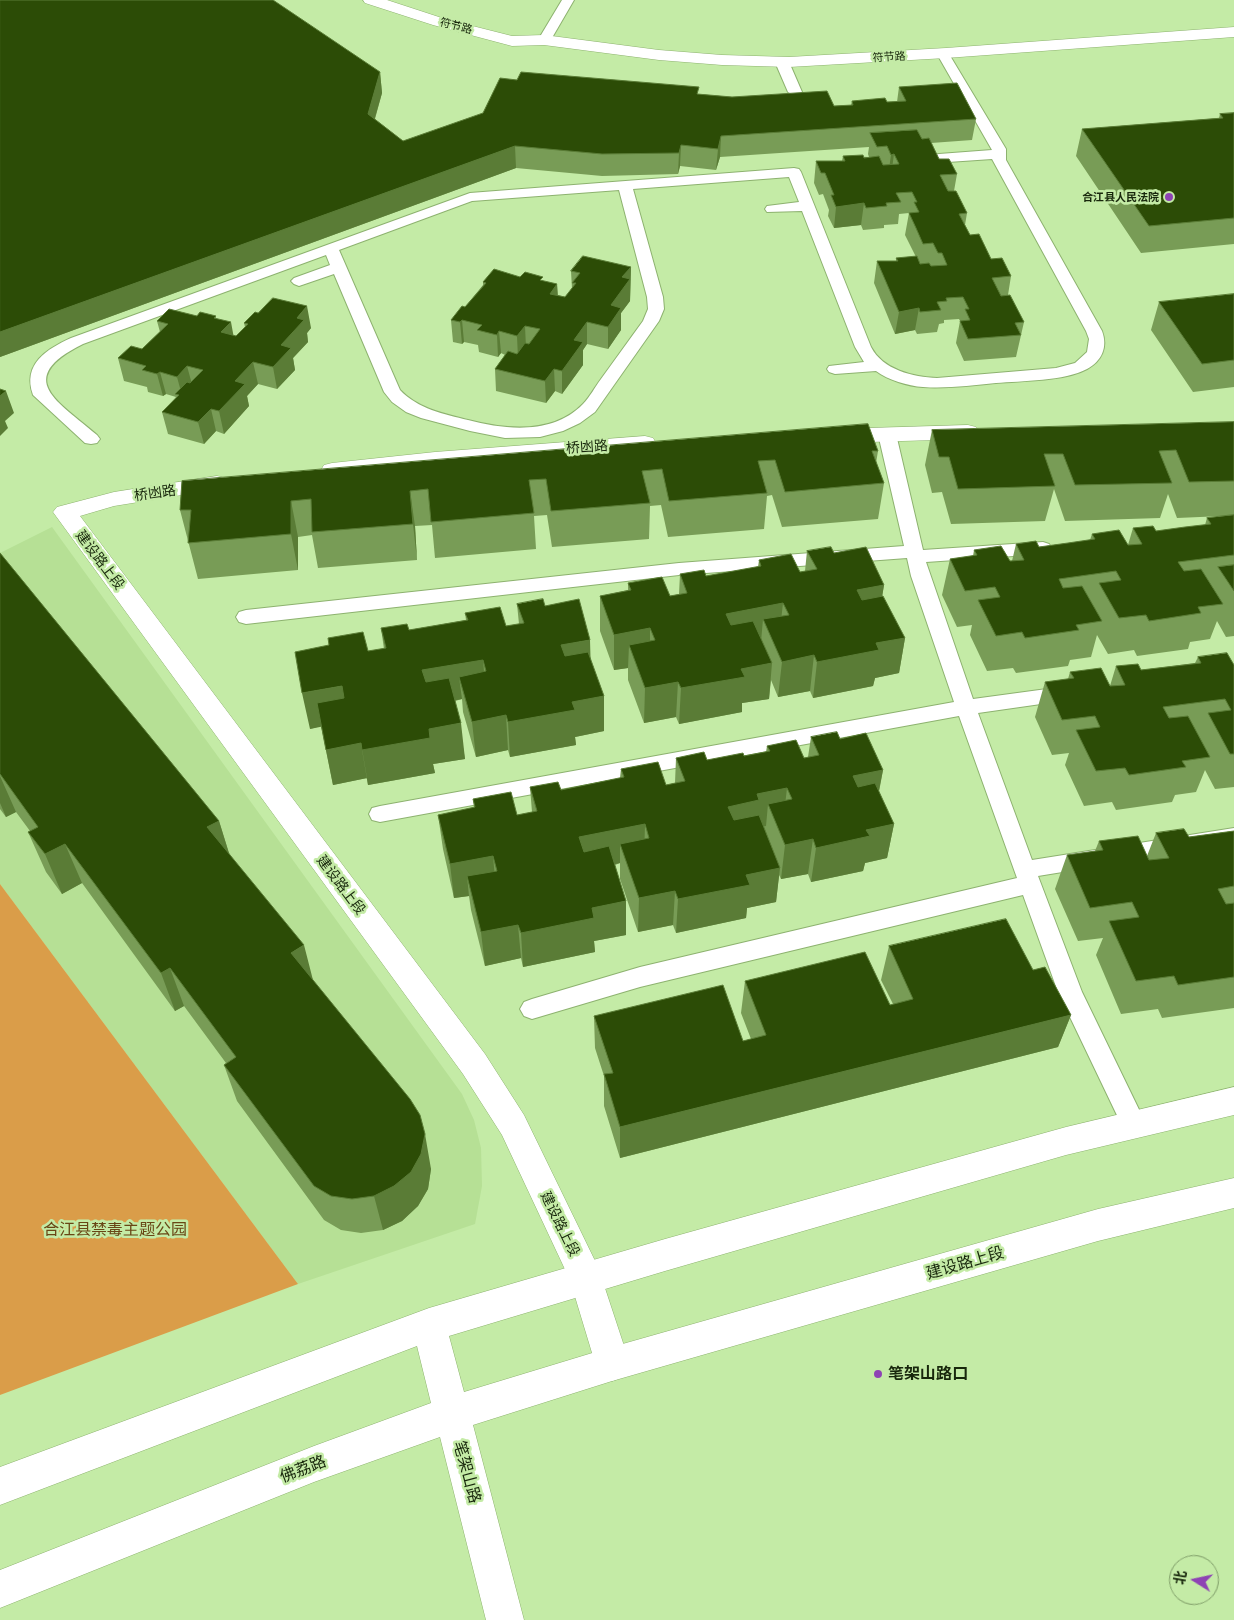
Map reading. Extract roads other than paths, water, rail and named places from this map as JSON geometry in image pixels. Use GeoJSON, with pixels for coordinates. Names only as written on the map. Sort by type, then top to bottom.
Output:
{"type":"FeatureCollection","features":[{"type":"Feature","properties":{"kind":"main road","name":"符节路"},"geometry":{"type":"LineString","coordinates":[[371,0],[439,22],[512,41],[544,40],[668,56],[782,62],[943,54],[1234,32]]}},
{"type":"Feature","properties":{"kind":"main road","name":"符节路"},"geometry":{"type":"LineString","coordinates":[[464,12],[523,28],[544,40]]}},
{"type":"Feature","properties":{"kind":"main road"},"geometry":{"type":"LineString","coordinates":[[817,436],[984,432]]}},
{"type":"Feature","properties":{"kind":"main road","name":"桥凼路"},"geometry":{"type":"LineString","coordinates":[[316,471],[435,459],[670,442]]}},
{"type":"Feature","properties":{"kind":"main road","name":"桥凼路"},"geometry":{"type":"LineString","coordinates":[[65,512],[114,498],[238,480]]}},
{"type":"Feature","properties":{"kind":"main road","name":"建设路上段"},"geometry":{"type":"LineString","coordinates":[[65,512],[474,1064],[513,1125],[586,1278],[612,1364],[1098,1225],[1234,1193]]}},
{"type":"Feature","properties":{"kind":"main road"},"geometry":{"type":"LineString","coordinates":[[0,1486],[429,1325],[586,1278],[1066,1141],[1234,1101]]}},
{"type":"Feature","properties":{"kind":"main road","name":"笔架山路"},"geometry":{"type":"LineString","coordinates":[[429,1325],[506,1620]]}},
{"type":"Feature","properties":{"kind":"main road","name":"佛荔路"},"geometry":{"type":"LineString","coordinates":[[0,1589],[314,1464],[452,1414],[612,1364]]}},
{"type":"Feature","properties":{"kind":"lane"},"geometry":{"type":"LineString","coordinates":[[544,40],[568,0]]}},
{"type":"Feature","properties":{"kind":"lane"},"geometry":{"type":"LineString","coordinates":[[91,439],[41,395],[37,387],[36,378],[40,369],[54,354],[77,342],[470,197],[794,172],[863,348],[868,358],[877,366],[903,378],[937,383],[1057,373],[1081,366],[1095,354],[1098,339],[999,160],[999,149],[943,54]]}},
{"type":"Feature","properties":{"kind":"lane"},"geometry":{"type":"LineString","coordinates":[[782,62],[795,92]]}},
{"type":"Feature","properties":{"kind":"lane"},"geometry":{"type":"LineString","coordinates":[[943,166],[939,158],[999,154]]}},
{"type":"Feature","properties":{"kind":"lane"},"geometry":{"type":"LineString","coordinates":[[331,248],[392,392],[403,404],[419,412],[486,431],[517,434],[548,431],[579,417],[589,408],[651,321],[656,309],[655,297],[624,185]]}},
{"type":"Feature","properties":{"kind":"lane"},"geometry":{"type":"LineString","coordinates":[[772,208],[808,206]]}},
{"type":"Feature","properties":{"kind":"lane"},"geometry":{"type":"LineString","coordinates":[[299,282],[339,267]]}},
{"type":"Feature","properties":{"kind":"lane"},"geometry":{"type":"LineString","coordinates":[[835,369],[877,366]]}},
{"type":"Feature","properties":{"kind":"lane"},"geometry":{"type":"LineString","coordinates":[[887,434],[920,576],[966,707],[1070,992],[1134,1124]]}},
{"type":"Feature","properties":{"kind":"lane"},"geometry":{"type":"LineString","coordinates":[[246,617],[678,569],[915,554],[1065,547]]}},
{"type":"Feature","properties":{"kind":"lane"},"geometry":{"type":"LineString","coordinates":[[380,814],[966,707],[1090,691]]}},
{"type":"Feature","properties":{"kind":"lane"},"geometry":{"type":"LineString","coordinates":[[532,1009],[640,978],[1027,877],[1234,836]]}},
{"type":"Feature","properties":{"kind":"place","name":"合江县人民法院"},"geometry":{"type":"Point","coordinates":[1169,197]}},
{"type":"Feature","properties":{"kind":"place","name":"笔架山路口"},"geometry":{"type":"Point","coordinates":[878,1374]}},
{"type":"Feature","properties":{"kind":"park label","name":"合江县禁毒主题公园"},"geometry":{"type":"Point","coordinates":[115,1230]}}]}
